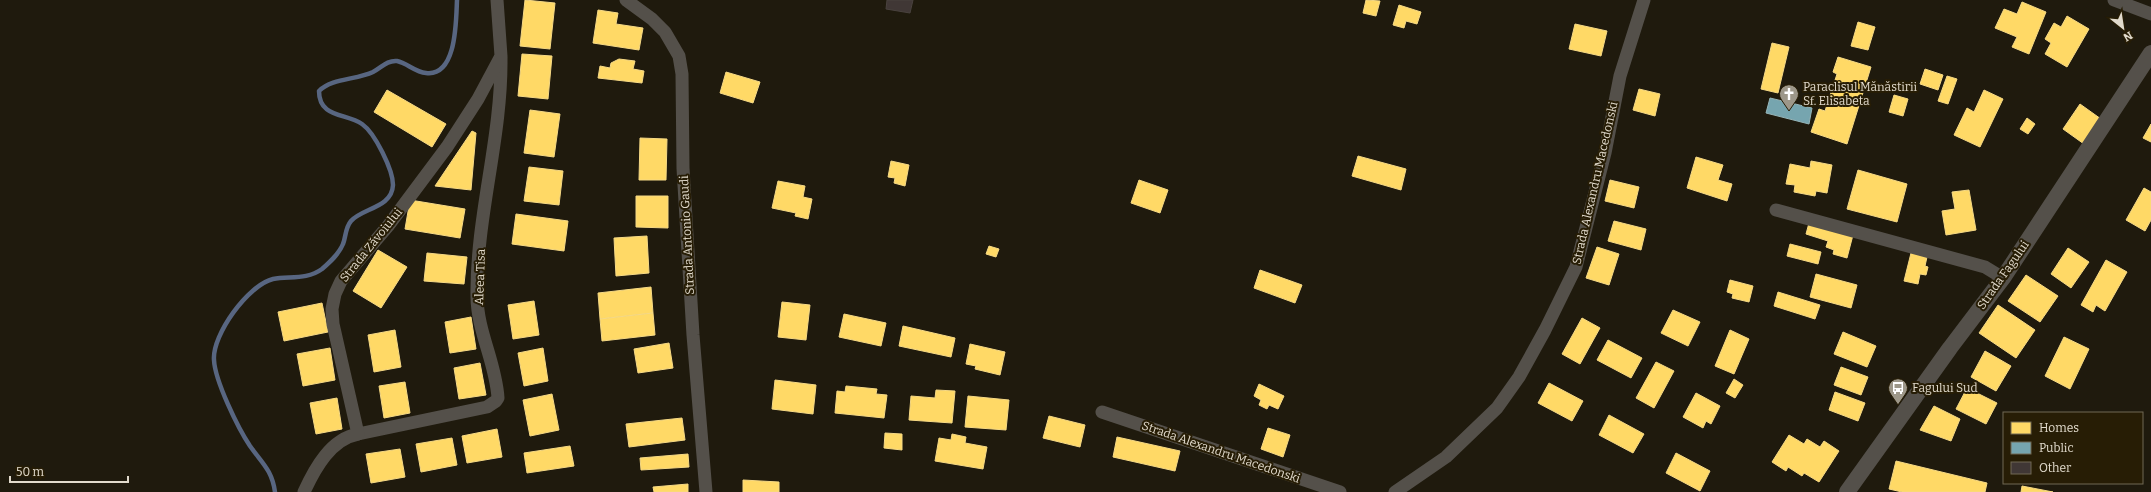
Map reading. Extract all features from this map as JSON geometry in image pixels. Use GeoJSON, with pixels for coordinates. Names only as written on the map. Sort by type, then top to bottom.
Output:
{"type":"FeatureCollection","features":[{"type":"Feature","properties":{"kind":"street"},"geometry":{"type":"LineString","coordinates":[[497,0],[501,56]]}},
{"type":"Feature","properties":{"kind":"street","name":"Strada Antonio Gaudi"},"geometry":{"type":"LineString","coordinates":[[626,0],[652,18],[665,32],[679,56],[682,74],[683,168],[693,335],[706,492]]}},
{"type":"Feature","properties":{"kind":"street","name":"Strada Alexandru Macedonski"},"geometry":{"type":"LineString","coordinates":[[1395,492],[1446,456],[1497,408],[1519,377],[1545,330],[1576,267],[1605,152],[1620,76],[1644,0]]}},
{"type":"Feature","properties":{"kind":"street"},"geometry":{"type":"LineString","coordinates":[[2114,0],[2151,14]]}},
{"type":"Feature","properties":{"kind":"street","name":"Strada Fagului"},"geometry":{"type":"LineString","coordinates":[[1847,492],[1950,348],[2003,278],[2151,53]]}},
{"type":"Feature","properties":{"kind":"street","name":"Strada Zăvoiului"},"geometry":{"type":"LineString","coordinates":[[358,434],[333,324],[332,309],[335,294],[341,281],[388,226],[447,147],[478,99],[501,56]]}},
{"type":"Feature","properties":{"kind":"street","name":"Aleea Tisa"},"geometry":{"type":"LineString","coordinates":[[358,434],[487,407],[496,402],[498,398],[477,298],[479,262],[500,102],[501,56]]}},
{"type":"Feature","properties":{"kind":"street"},"geometry":{"type":"LineString","coordinates":[[1776,210],[1985,266],[2003,278]]}},
{"type":"Feature","properties":{"kind":"street","name":"Strada Alexandru Macedonski"},"geometry":{"type":"LineString","coordinates":[[1102,412],[1340,492]]}},
{"type":"Feature","properties":{"kind":"street"},"geometry":{"type":"LineString","coordinates":[[304,492],[317,468],[335,445],[347,436],[358,434]]}},
{"type":"Feature","properties":{"kind":"building: Homes"},"geometry":{"type":"Polygon","coordinates":[[[525,0],[555,3],[550,49],[520,46],[525,0]]]}},
{"type":"Feature","properties":{"kind":"building: Homes"},"geometry":{"type":"Polygon","coordinates":[[[1366,0],[1380,1],[1376,16],[1363,13],[1366,0]]]}},
{"type":"Feature","properties":{"kind":"building: Homes"},"geometry":{"type":"Polygon","coordinates":[[[2022,2],[2046,12],[2029,54],[2012,47],[2017,37],[1995,28],[2004,9],[2017,14],[2022,2]]]}},
{"type":"Feature","properties":{"kind":"building: Homes"},"geometry":{"type":"Polygon","coordinates":[[[1399,5],[1421,12],[1417,24],[1406,21],[1404,28],[1393,25],[1399,5]]]}},
{"type":"Feature","properties":{"kind":"building: Homes"},"geometry":{"type":"Polygon","coordinates":[[[598,10],[618,13],[616,24],[643,28],[639,50],[593,43],[598,10]]]}},
{"type":"Feature","properties":{"kind":"building: Homes"},"geometry":{"type":"Polygon","coordinates":[[[2067,16],[2089,29],[2067,67],[2045,54],[2051,43],[2045,39],[2054,23],[2061,27],[2067,16]]]}},
{"type":"Feature","properties":{"kind":"building: Homes"},"geometry":{"type":"Polygon","coordinates":[[[1858,22],[1875,27],[1868,50],[1851,46],[1858,22]]]}},
{"type":"Feature","properties":{"kind":"building: Homes"},"geometry":{"type":"Polygon","coordinates":[[[1575,24],[1607,31],[1601,56],[1569,49],[1575,24]]]}},
{"type":"Feature","properties":{"kind":"building: Homes"},"geometry":{"type":"Polygon","coordinates":[[[1772,43],[1789,47],[1778,93],[1761,89],[1772,43]]]}},
{"type":"Feature","properties":{"kind":"building: Homes"},"geometry":{"type":"Polygon","coordinates":[[[522,54],[552,56],[548,99],[518,96],[522,54]]]}},
{"type":"Feature","properties":{"kind":"building: Homes"},"geometry":{"type":"Polygon","coordinates":[[[1838,57],[1871,67],[1847,144],[1811,132],[1819,109],[1825,111],[1837,74],[1833,72],[1838,57]]]}},
{"type":"Feature","properties":{"kind":"building: Homes"},"geometry":{"type":"Polygon","coordinates":[[[619,59],[635,61],[633,69],[644,71],[642,83],[598,78],[600,66],[610,68],[611,63],[619,59]]]}},
{"type":"Feature","properties":{"kind":"building: Homes"},"geometry":{"type":"Polygon","coordinates":[[[1925,69],[1943,75],[1938,90],[1920,84],[1925,69]]]}},
{"type":"Feature","properties":{"kind":"building: Homes"},"geometry":{"type":"Polygon","coordinates":[[[726,72],[760,82],[753,103],[720,93],[726,72]]]}},
{"type":"Feature","properties":{"kind":"building: Homes"},"geometry":{"type":"Polygon","coordinates":[[[1947,76],[1957,79],[1948,104],[1938,101],[1947,76]]]}},
{"type":"Feature","properties":{"kind":"building: Homes"},"geometry":{"type":"Polygon","coordinates":[[[1639,89],[1660,94],[1655,116],[1633,110],[1639,89]]]}},
{"type":"Feature","properties":{"kind":"building: Homes"},"geometry":{"type":"Polygon","coordinates":[[[387,90],[446,124],[432,147],[374,112],[387,90]]]}},
{"type":"Feature","properties":{"kind":"building: Homes"},"geometry":{"type":"Polygon","coordinates":[[[1984,90],[2003,99],[1980,147],[1954,135],[1967,108],[1974,112],[1984,90]]]}},
{"type":"Feature","properties":{"kind":"building: Homes"},"geometry":{"type":"Polygon","coordinates":[[[1894,95],[1908,99],[1903,116],[1889,112],[1894,95]]]}},
{"type":"Feature","properties":{"kind":"building: Homes"},"geometry":{"type":"Polygon","coordinates":[[[2080,104],[2101,119],[2084,144],[2063,129],[2080,104]]]}},
{"type":"Feature","properties":{"kind":"building: Homes"},"geometry":{"type":"Polygon","coordinates":[[[530,110],[560,114],[554,157],[524,153],[530,110]]]}},
{"type":"Feature","properties":{"kind":"building: Homes"},"geometry":{"type":"Polygon","coordinates":[[[2027,118],[2035,124],[2028,134],[2020,129],[2027,118]]]}},
{"type":"Feature","properties":{"kind":"building: Homes"},"geometry":{"type":"Polygon","coordinates":[[[2151,124],[2151,142],[2143,138],[2151,124]]]}},
{"type":"Feature","properties":{"kind":"building: Homes"},"geometry":{"type":"Polygon","coordinates":[[[472,131],[476,133],[471,190],[435,186],[472,131]]]}},
{"type":"Feature","properties":{"kind":"building: Homes"},"geometry":{"type":"Polygon","coordinates":[[[640,138],[667,139],[666,180],[639,180],[640,138]]]}},
{"type":"Feature","properties":{"kind":"building: Homes"},"geometry":{"type":"Polygon","coordinates":[[[1358,156],[1406,169],[1401,190],[1352,176],[1358,156]]]}},
{"type":"Feature","properties":{"kind":"building: Homes"},"geometry":{"type":"Polygon","coordinates":[[[1696,157],[1723,165],[1718,180],[1732,184],[1727,201],[1687,188],[1696,157]]]}},
{"type":"Feature","properties":{"kind":"building: Homes"},"geometry":{"type":"Polygon","coordinates":[[[891,161],[909,165],[905,186],[894,183],[895,178],[888,177],[891,161]]]}},
{"type":"Feature","properties":{"kind":"building: Homes"},"geometry":{"type":"Polygon","coordinates":[[[1811,161],[1832,165],[1827,193],[1816,191],[1815,196],[1794,192],[1795,185],[1786,184],[1790,164],[1810,168],[1811,161]]]}},
{"type":"Feature","properties":{"kind":"building: Homes"},"geometry":{"type":"Polygon","coordinates":[[[529,167],[563,171],[559,205],[524,201],[529,167]]]}},
{"type":"Feature","properties":{"kind":"building: Homes"},"geometry":{"type":"Polygon","coordinates":[[[1858,170],[1907,184],[1897,222],[1847,209],[1858,170]]]}},
{"type":"Feature","properties":{"kind":"building: Homes"},"geometry":{"type":"Polygon","coordinates":[[[1139,180],[1168,190],[1160,213],[1131,203],[1139,180]]]}},
{"type":"Feature","properties":{"kind":"building: Homes"},"geometry":{"type":"Polygon","coordinates":[[[1610,180],[1639,187],[1634,208],[1605,201],[1610,180]]]}},
{"type":"Feature","properties":{"kind":"building: Homes"},"geometry":{"type":"Polygon","coordinates":[[[778,181],[805,186],[803,197],[812,199],[808,219],[795,216],[796,213],[772,208],[778,181]]]}},
{"type":"Feature","properties":{"kind":"building: Homes"},"geometry":{"type":"Polygon","coordinates":[[[2144,188],[2151,192],[2151,220],[2145,231],[2126,220],[2144,188]]]}},
{"type":"Feature","properties":{"kind":"building: Homes"},"geometry":{"type":"Polygon","coordinates":[[[1969,190],[1976,230],[1946,235],[1942,211],[1955,209],[1952,192],[1969,190]]]}},
{"type":"Feature","properties":{"kind":"building: Homes"},"geometry":{"type":"Polygon","coordinates":[[[636,196],[668,196],[668,228],[636,227],[636,196]]]}},
{"type":"Feature","properties":{"kind":"building: Homes"},"geometry":{"type":"Polygon","coordinates":[[[410,200],[465,209],[460,238],[405,229],[410,200]]]}},
{"type":"Feature","properties":{"kind":"building: Homes"},"geometry":{"type":"Polygon","coordinates":[[[516,214],[568,221],[564,251],[512,244],[516,214]]]}},
{"type":"Feature","properties":{"kind":"building: Homes"},"geometry":{"type":"Polygon","coordinates":[[[1614,221],[1646,229],[1641,250],[1608,241],[1614,221]]]}},
{"type":"Feature","properties":{"kind":"building: Homes"},"geometry":{"type":"Polygon","coordinates":[[[1809,223],[1853,235],[1847,258],[1833,254],[1834,250],[1826,247],[1828,241],[1806,234],[1809,223]]]}},
{"type":"Feature","properties":{"kind":"building: Homes"},"geometry":{"type":"Polygon","coordinates":[[[647,236],[649,273],[616,276],[614,238],[647,236]]]}},
{"type":"Feature","properties":{"kind":"building: Homes"},"geometry":{"type":"Polygon","coordinates":[[[1790,244],[1821,252],[1818,264],[1787,256],[1790,244]]]}},
{"type":"Feature","properties":{"kind":"building: Homes"},"geometry":{"type":"Polygon","coordinates":[[[989,246],[999,249],[996,257],[986,254],[989,246]]]}},
{"type":"Feature","properties":{"kind":"building: Homes"},"geometry":{"type":"Polygon","coordinates":[[[1597,247],[1619,254],[1609,285],[1586,278],[1597,247]]]}},
{"type":"Feature","properties":{"kind":"building: Homes"},"geometry":{"type":"Polygon","coordinates":[[[2068,248],[2089,262],[2071,288],[2051,274],[2068,248]]]}},
{"type":"Feature","properties":{"kind":"building: Homes"},"geometry":{"type":"Polygon","coordinates":[[[378,250],[407,267],[381,308],[353,291],[378,250]]]}},
{"type":"Feature","properties":{"kind":"building: Homes"},"geometry":{"type":"Polygon","coordinates":[[[427,253],[467,257],[464,284],[424,281],[427,253]]]}},
{"type":"Feature","properties":{"kind":"building: Homes"},"geometry":{"type":"Polygon","coordinates":[[[1911,253],[1927,257],[1925,266],[1928,267],[1926,275],[1920,274],[1918,284],[1904,281],[1911,253]]]}},
{"type":"Feature","properties":{"kind":"building: Homes"},"geometry":{"type":"Polygon","coordinates":[[[2106,260],[2127,272],[2105,311],[2096,305],[2093,312],[2081,305],[2106,260]]]}},
{"type":"Feature","properties":{"kind":"building: Homes"},"geometry":{"type":"Polygon","coordinates":[[[1260,270],[1302,285],[1295,303],[1254,288],[1260,270]]]}},
{"type":"Feature","properties":{"kind":"building: Homes"},"geometry":{"type":"Polygon","coordinates":[[[1816,274],[1857,285],[1851,308],[1810,297],[1816,274]]]}},
{"type":"Feature","properties":{"kind":"building: Homes"},"geometry":{"type":"Polygon","coordinates":[[[2026,275],[2058,296],[2040,322],[2008,301],[2026,275]]]}},
{"type":"Feature","properties":{"kind":"building: Homes"},"geometry":{"type":"Polygon","coordinates":[[[1730,280],[1753,286],[1749,302],[1732,298],[1733,294],[1727,292],[1730,280]]]}},
{"type":"Feature","properties":{"kind":"building: Homes"},"geometry":{"type":"Polygon","coordinates":[[[651,287],[653,313],[600,319],[598,293],[651,287]]]}},
{"type":"Feature","properties":{"kind":"building: Homes"},"geometry":{"type":"Polygon","coordinates":[[[1778,292],[1820,305],[1815,319],[1774,306],[1778,292]]]}},
{"type":"Feature","properties":{"kind":"building: Homes"},"geometry":{"type":"Polygon","coordinates":[[[534,301],[539,335],[513,339],[508,305],[534,301]]]}},
{"type":"Feature","properties":{"kind":"building: Homes"},"geometry":{"type":"Polygon","coordinates":[[[782,302],[810,305],[806,340],[778,337],[782,302]]]}},
{"type":"Feature","properties":{"kind":"building: Homes"},"geometry":{"type":"Polygon","coordinates":[[[322,303],[328,332],[284,341],[278,312],[322,303]]]}},
{"type":"Feature","properties":{"kind":"building: Homes"},"geometry":{"type":"Polygon","coordinates":[[[1998,305],[2035,330],[2016,358],[1979,333],[1998,305]]]}},
{"type":"Feature","properties":{"kind":"building: Homes"},"geometry":{"type":"Polygon","coordinates":[[[1673,310],[1700,322],[1688,346],[1661,333],[1673,310]]]}},
{"type":"Feature","properties":{"kind":"building: Homes"},"geometry":{"type":"Polygon","coordinates":[[[653,313],[655,335],[602,341],[600,319],[653,313]]]}},
{"type":"Feature","properties":{"kind":"building: Homes"},"geometry":{"type":"Polygon","coordinates":[[[844,314],[886,323],[881,346],[839,337],[844,314]]]}},
{"type":"Feature","properties":{"kind":"building: Homes"},"geometry":{"type":"Polygon","coordinates":[[[471,317],[476,349],[450,353],[445,322],[471,317]]]}},
{"type":"Feature","properties":{"kind":"building: Homes"},"geometry":{"type":"Polygon","coordinates":[[[1582,318],[1600,328],[1580,364],[1562,354],[1582,318]]]}},
{"type":"Feature","properties":{"kind":"building: Homes"},"geometry":{"type":"Polygon","coordinates":[[[903,326],[955,338],[951,357],[899,346],[903,326]]]}},
{"type":"Feature","properties":{"kind":"building: Homes"},"geometry":{"type":"Polygon","coordinates":[[[395,330],[401,367],[374,372],[368,335],[395,330]]]}},
{"type":"Feature","properties":{"kind":"building: Homes"},"geometry":{"type":"Polygon","coordinates":[[[1730,330],[1749,339],[1734,374],[1715,366],[1730,330]]]}},
{"type":"Feature","properties":{"kind":"building: Homes"},"geometry":{"type":"Polygon","coordinates":[[[1843,332],[1876,346],[1867,367],[1834,354],[1843,332]]]}},
{"type":"Feature","properties":{"kind":"building: Homes"},"geometry":{"type":"Polygon","coordinates":[[[2064,337],[2089,349],[2070,389],[2045,376],[2064,337]]]}},
{"type":"Feature","properties":{"kind":"building: Homes"},"geometry":{"type":"Polygon","coordinates":[[[1608,340],[1642,358],[1631,378],[1597,360],[1608,340]]]}},
{"type":"Feature","properties":{"kind":"building: Homes"},"geometry":{"type":"Polygon","coordinates":[[[669,343],[673,368],[638,373],[634,349],[669,343]]]}},
{"type":"Feature","properties":{"kind":"building: Homes"},"geometry":{"type":"Polygon","coordinates":[[[970,344],[1005,352],[1000,375],[975,369],[976,366],[966,364],[970,344]]]}},
{"type":"Feature","properties":{"kind":"building: Homes"},"geometry":{"type":"Polygon","coordinates":[[[330,348],[335,380],[303,386],[297,354],[330,348]]]}},
{"type":"Feature","properties":{"kind":"building: Homes"},"geometry":{"type":"Polygon","coordinates":[[[543,348],[548,381],[524,386],[518,353],[543,348]]]}},
{"type":"Feature","properties":{"kind":"building: Homes"},"geometry":{"type":"Polygon","coordinates":[[[1985,351],[2011,366],[1996,391],[1971,377],[1985,351]]]}},
{"type":"Feature","properties":{"kind":"building: Homes"},"geometry":{"type":"Polygon","coordinates":[[[1656,362],[1674,371],[1654,408],[1636,398],[1656,362]]]}},
{"type":"Feature","properties":{"kind":"building: Homes"},"geometry":{"type":"Polygon","coordinates":[[[480,363],[486,395],[459,399],[454,368],[480,363]]]}},
{"type":"Feature","properties":{"kind":"building: Homes"},"geometry":{"type":"Polygon","coordinates":[[[1841,367],[1868,377],[1861,395],[1834,385],[1841,367]]]}},
{"type":"Feature","properties":{"kind":"building: Homes"},"geometry":{"type":"Polygon","coordinates":[[[1734,379],[1743,385],[1735,398],[1726,393],[1734,379]]]}},
{"type":"Feature","properties":{"kind":"building: Homes"},"geometry":{"type":"Polygon","coordinates":[[[775,380],[816,385],[813,414],[772,409],[775,380]]]}},
{"type":"Feature","properties":{"kind":"building: Homes"},"geometry":{"type":"Polygon","coordinates":[[[405,382],[410,413],[384,418],[379,386],[405,382]]]}},
{"type":"Feature","properties":{"kind":"building: Homes"},"geometry":{"type":"Polygon","coordinates":[[[1549,383],[1583,401],[1572,421],[1538,403],[1549,383]]]}},
{"type":"Feature","properties":{"kind":"building: Homes"},"geometry":{"type":"Polygon","coordinates":[[[1259,384],[1284,396],[1278,409],[1269,405],[1267,409],[1259,405],[1261,400],[1254,396],[1259,384]]]}},
{"type":"Feature","properties":{"kind":"building: Homes"},"geometry":{"type":"Polygon","coordinates":[[[846,386],[877,389],[876,394],[887,395],[884,418],[835,413],[837,391],[845,392],[846,386]]]}},
{"type":"Feature","properties":{"kind":"building: Homes"},"geometry":{"type":"Polygon","coordinates":[[[1967,388],[1997,403],[1986,424],[1956,409],[1967,388]]]}},
{"type":"Feature","properties":{"kind":"building: Homes"},"geometry":{"type":"Polygon","coordinates":[[[936,390],[955,391],[952,423],[909,420],[911,396],[935,398],[936,390]]]}},
{"type":"Feature","properties":{"kind":"building: Homes"},"geometry":{"type":"Polygon","coordinates":[[[1835,392],[1865,403],[1858,421],[1829,410],[1835,392]]]}},
{"type":"Feature","properties":{"kind":"building: Homes"},"geometry":{"type":"Polygon","coordinates":[[[1696,393],[1720,406],[1711,424],[1706,421],[1703,428],[1683,417],[1696,393]]]}},
{"type":"Feature","properties":{"kind":"building: Homes"},"geometry":{"type":"Polygon","coordinates":[[[552,394],[559,430],[530,436],[523,400],[552,394]]]}},
{"type":"Feature","properties":{"kind":"building: Homes"},"geometry":{"type":"Polygon","coordinates":[[[968,396],[1009,400],[1006,430],[965,427],[968,396]]]}},
{"type":"Feature","properties":{"kind":"building: Homes"},"geometry":{"type":"Polygon","coordinates":[[[337,398],[342,429],[316,434],[310,403],[337,398]]]}},
{"type":"Feature","properties":{"kind":"building: Homes"},"geometry":{"type":"Polygon","coordinates":[[[1934,406],[1960,419],[1951,441],[1920,430],[1934,406]]]}},
{"type":"Feature","properties":{"kind":"building: Homes"},"geometry":{"type":"Polygon","coordinates":[[[1609,415],[1644,434],[1633,453],[1599,435],[1609,415]]]}},
{"type":"Feature","properties":{"kind":"building: Homes"},"geometry":{"type":"Polygon","coordinates":[[[1049,416],[1085,425],[1080,447],[1043,438],[1049,416]]]}},
{"type":"Feature","properties":{"kind":"building: Homes"},"geometry":{"type":"Polygon","coordinates":[[[682,418],[685,440],[629,447],[626,424],[682,418]]]}},
{"type":"Feature","properties":{"kind":"building: Homes"},"geometry":{"type":"Polygon","coordinates":[[[1268,428],[1290,435],[1283,457],[1261,449],[1268,428]]]}},
{"type":"Feature","properties":{"kind":"building: Homes"},"geometry":{"type":"Polygon","coordinates":[[[497,429],[502,457],[467,463],[462,436],[497,429]]]}},
{"type":"Feature","properties":{"kind":"building: Homes"},"geometry":{"type":"Polygon","coordinates":[[[885,433],[902,434],[902,450],[884,448],[885,433]]]}},
{"type":"Feature","properties":{"kind":"building: Homes"},"geometry":{"type":"Polygon","coordinates":[[[952,434],[966,437],[965,443],[987,447],[983,469],[935,461],[939,438],[951,440],[952,434]]]}},
{"type":"Feature","properties":{"kind":"building: Homes"},"geometry":{"type":"Polygon","coordinates":[[[1789,435],[1804,444],[1807,439],[1820,447],[1824,441],[1839,451],[1819,482],[1804,473],[1802,476],[1788,467],[1786,471],[1772,462],[1789,435]]]}},
{"type":"Feature","properties":{"kind":"building: Homes"},"geometry":{"type":"Polygon","coordinates":[[[1117,437],[1180,451],[1175,471],[1113,457],[1117,437]]]}},
{"type":"Feature","properties":{"kind":"building: Homes"},"geometry":{"type":"Polygon","coordinates":[[[452,438],[457,465],[421,472],[416,444],[452,438]]]}},
{"type":"Feature","properties":{"kind":"building: Homes"},"geometry":{"type":"Polygon","coordinates":[[[570,446],[574,466],[527,473],[524,453],[570,446]]]}},
{"type":"Feature","properties":{"kind":"building: Homes"},"geometry":{"type":"Polygon","coordinates":[[[400,449],[405,477],[371,483],[366,454],[400,449]]]}},
{"type":"Feature","properties":{"kind":"building: Homes"},"geometry":{"type":"Polygon","coordinates":[[[1676,453],[1710,471],[1700,491],[1666,473],[1676,453]]]}},
{"type":"Feature","properties":{"kind":"building: Homes"},"geometry":{"type":"Polygon","coordinates":[[[688,454],[689,467],[641,470],[640,458],[688,454]]]}},
{"type":"Feature","properties":{"kind":"building: Homes"},"geometry":{"type":"Polygon","coordinates":[[[1896,461],[1987,483],[1985,492],[1902,492],[1889,489],[1896,461]]]}},
{"type":"Feature","properties":{"kind":"building: Homes"},"geometry":{"type":"Polygon","coordinates":[[[743,480],[779,482],[779,492],[743,492],[743,480]]]}},
{"type":"Feature","properties":{"kind":"building: Homes"},"geometry":{"type":"Polygon","coordinates":[[[688,484],[688,492],[654,492],[653,487],[688,484]]]}},
{"type":"Feature","properties":{"kind":"building: Homes"},"geometry":{"type":"Polygon","coordinates":[[[2022,486],[2053,492],[2021,492],[2022,486]]]}},
{"type":"Feature","properties":{"kind":"building: Public","name":"Paraclisul Mănăstirii Sf. Elisabeta"},"geometry":{"type":"Polygon","coordinates":[[[1770,98],[1812,108],[1809,124],[1766,113],[1770,98]]]}},
{"type":"Feature","properties":{"kind":"building: Other"},"geometry":{"type":"Polygon","coordinates":[[[887,0],[913,0],[910,13],[886,9],[887,0]]]}},
{"type":"Feature","properties":{"kind":"waterway"},"geometry":{"type":"LineString","coordinates":[[275,492],[274,484],[269,472],[245,438],[218,380],[214,360],[215,350],[219,338],[233,312],[253,291],[263,283],[273,279],[310,275],[322,269],[334,258],[341,248],[351,221],[362,213],[382,203],[391,193],[393,185],[390,170],[378,143],[362,124],[334,114],[323,106],[320,100],[319,91],[337,81],[366,75],[393,61],[401,62],[422,72],[436,72],[444,66],[453,46],[457,0]]}},
{"type":"Feature","properties":{"kind":"place","name":"Paraclisul Mănăstirii Sf. Elisabeta"},"geometry":{"type":"Point","coordinates":[1789,111]}},
{"type":"Feature","properties":{"kind":"place","name":"Fagului Sud"},"geometry":{"type":"Point","coordinates":[1898,405]}}]}
